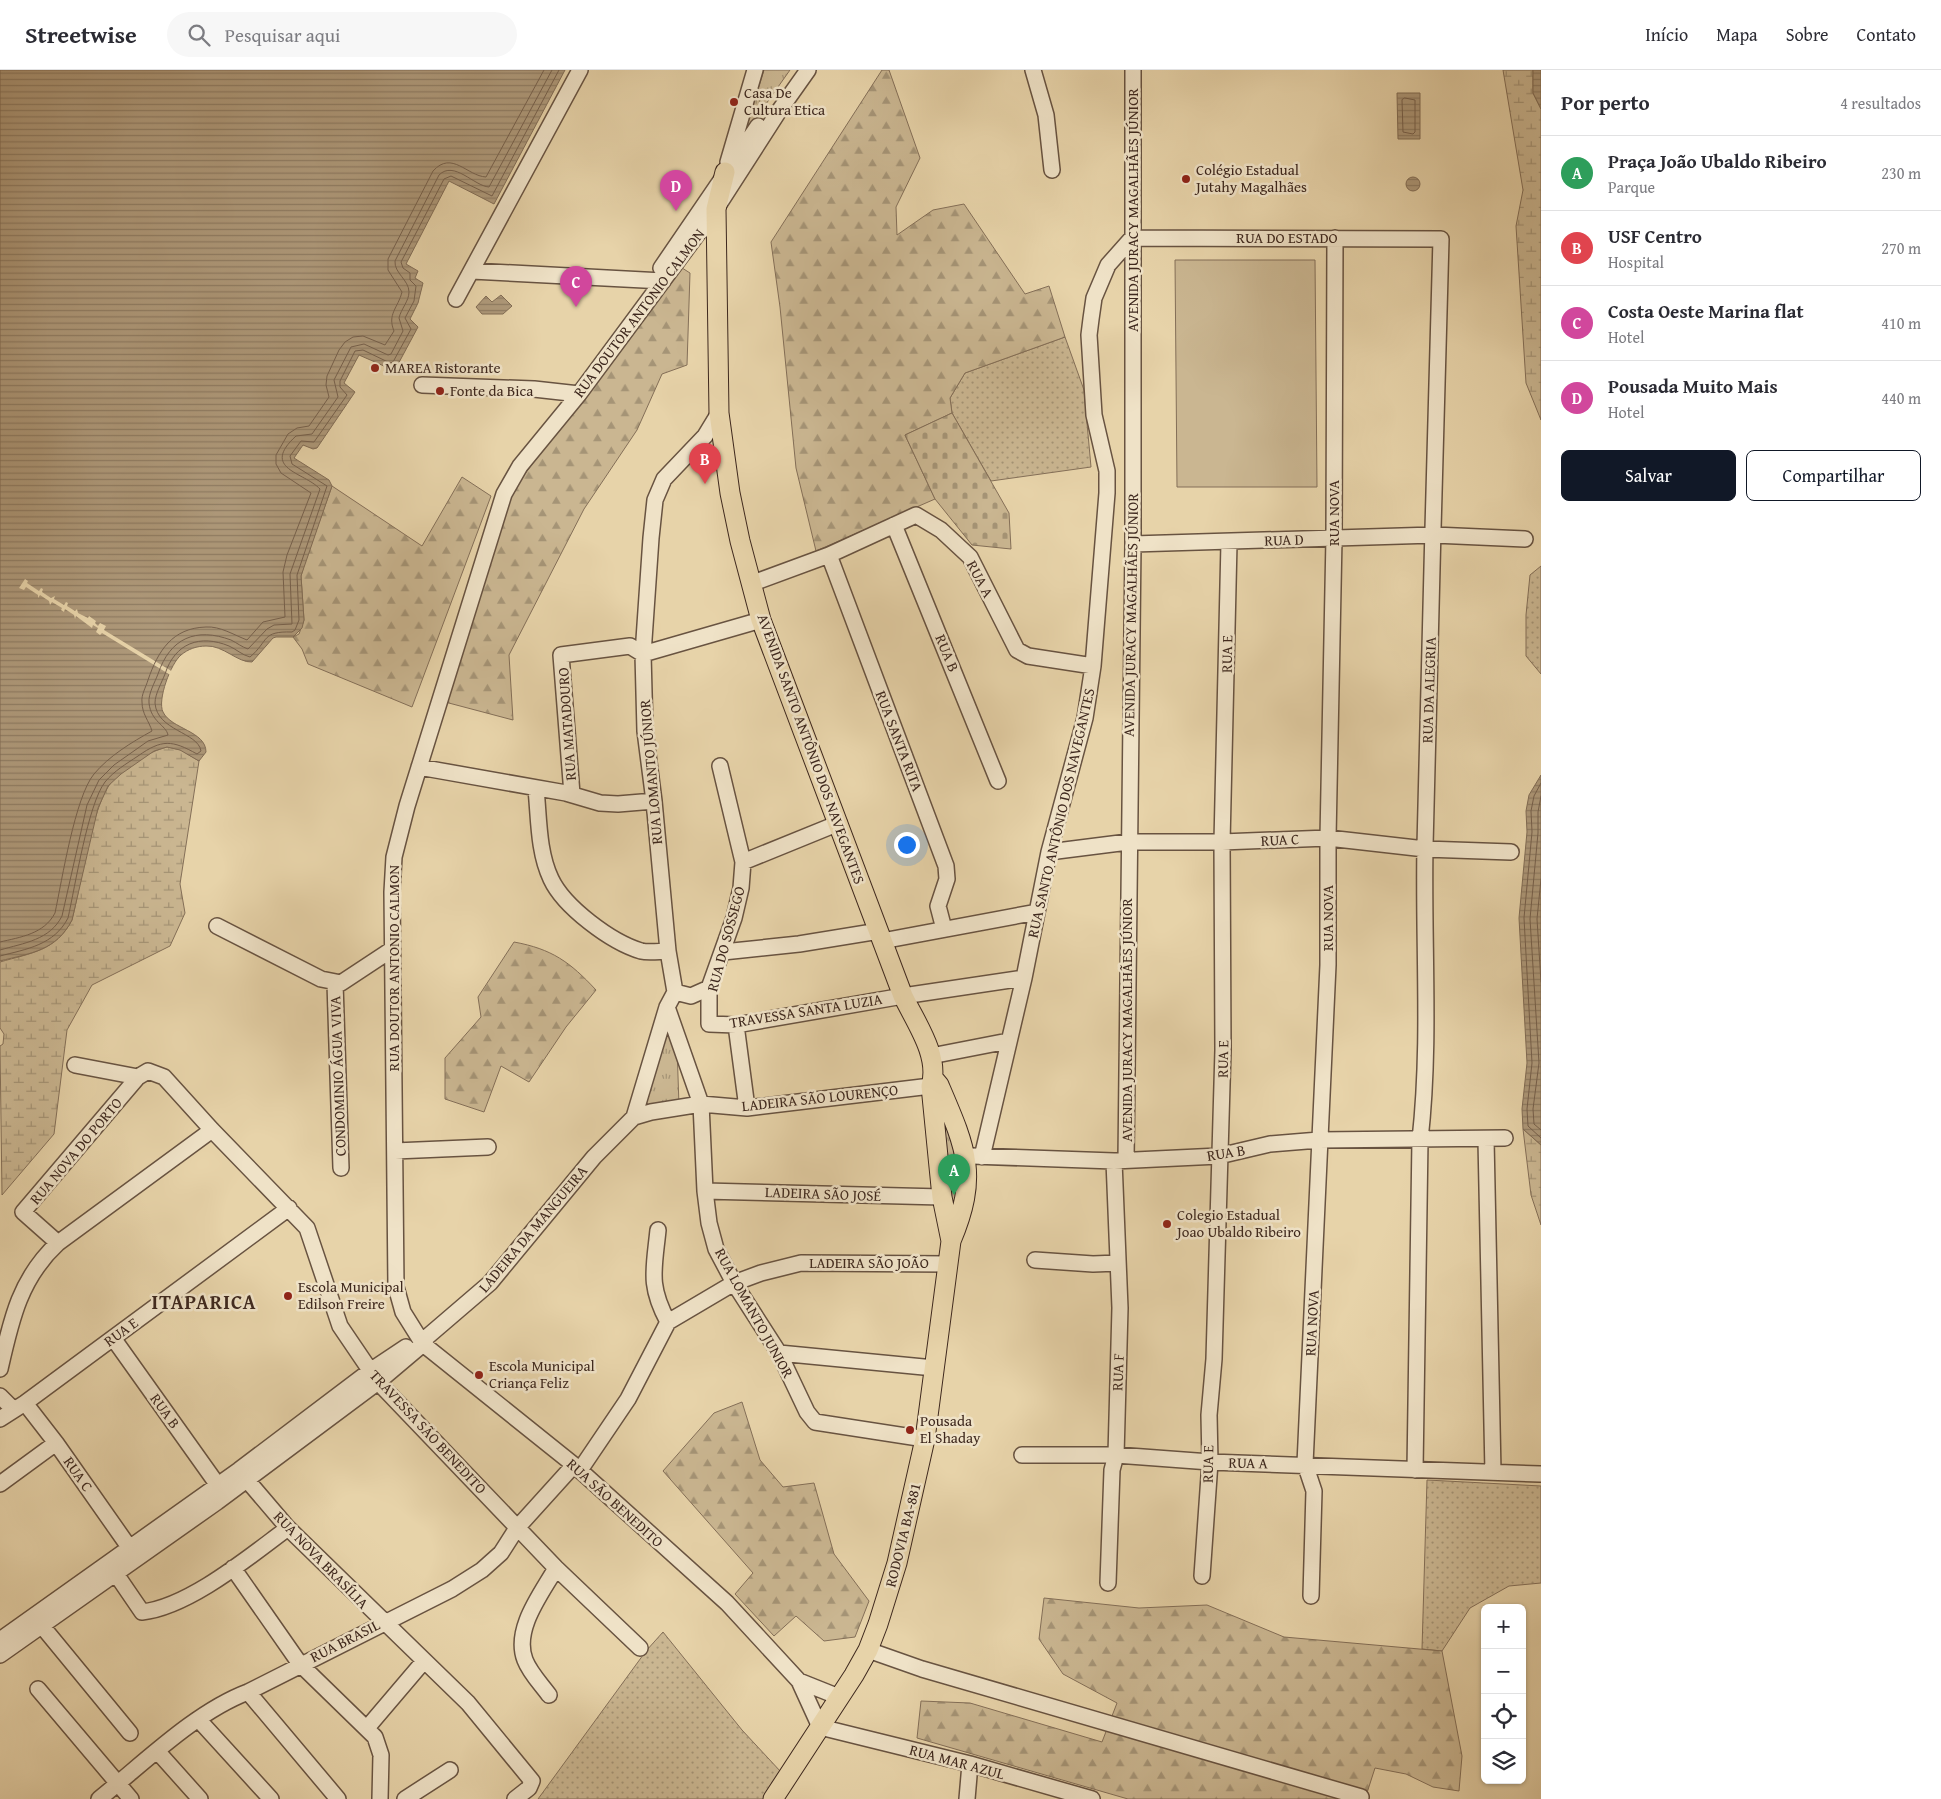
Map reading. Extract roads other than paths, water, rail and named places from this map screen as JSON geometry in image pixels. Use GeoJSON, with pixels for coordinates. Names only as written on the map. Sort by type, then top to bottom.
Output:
{"type":"FeatureCollection","features":[{"type":"Feature","properties":{"kind":"main road","name":"AVENIDA SANTO ANTÔNIO DOS NAVEGANTES"},"geometry":{"type":"LineString","coordinates":[[725,172],[716,209],[719,413],[732,503],[740,541],[753,583],[761,620],[839,822],[903,996],[931,1056],[942,1197],[951,1241]]}},
{"type":"Feature","properties":{"kind":"main road","name":"AVENIDA SANTO ANTÔNIO DOS NAVEGANTES"},"geometry":{"type":"LineString","coordinates":[[934,1083],[974,1156],[967,1179],[960,1219],[951,1241]]}},
{"type":"Feature","properties":{"kind":"main road","name":"RODOVIA BA-881"},"geometry":{"type":"LineString","coordinates":[[772,1799],[868,1650],[896,1563],[925,1439],[951,1241]]}},
{"type":"Feature","properties":{"kind":"street"},"geometry":{"type":"LineString","coordinates":[[456,299],[580,70]]}},
{"type":"Feature","properties":{"kind":"street"},"geometry":{"type":"LineString","coordinates":[[725,172],[754,70]]}},
{"type":"Feature","properties":{"kind":"street"},"geometry":{"type":"LineString","coordinates":[[776,108],[798,70]]}},
{"type":"Feature","properties":{"kind":"street"},"geometry":{"type":"LineString","coordinates":[[776,108],[808,70]]}},
{"type":"Feature","properties":{"kind":"street"},"geometry":{"type":"LineString","coordinates":[[1033,70],[1046,115],[1052,170]]}},
{"type":"Feature","properties":{"kind":"street","name":"AVENIDA JURACY MAGALHÃES JÚNIOR"},"geometry":{"type":"LineString","coordinates":[[1120,1161],[1128,842],[1132,544],[1133,70]]}},
{"type":"Feature","properties":{"kind":"street","name":"RUA DOUTOR ANTONIO CALMON"},"geometry":{"type":"LineString","coordinates":[[658,280],[725,172],[776,108]]}},
{"type":"Feature","properties":{"kind":"street","name":"RUA DOUTOR ANTONIO CALMON"},"geometry":{"type":"LineString","coordinates":[[423,1340],[403,1312],[396,1286],[391,950],[394,857],[419,767],[507,486],[658,280],[716,209],[776,108]]}},
{"type":"Feature","properties":{"kind":"street","name":"RUA DO ESTADO"},"geometry":{"type":"LineString","coordinates":[[1132,238],[1441,239]]}},
{"type":"Feature","properties":{"kind":"street","name":"RUA SANTO ANTÔNIO DOS NAVEGANTES"},"geometry":{"type":"LineString","coordinates":[[974,1156],[1008,1041],[1024,978],[1049,852],[1085,718],[1093,666],[1107,478],[1094,415],[1089,335],[1094,298],[1108,265],[1132,238]]}},
{"type":"Feature","properties":{"kind":"street","name":"RUA NOVA"},"geometry":{"type":"LineString","coordinates":[[1311,1596],[1314,1491],[1305,1464],[1328,965],[1328,838],[1334,538],[1335,238]]}},
{"type":"Feature","properties":{"kind":"street","name":"RUA DA ALEGRIA"},"geometry":{"type":"LineString","coordinates":[[1420,1140],[1425,1098],[1427,1026],[1425,848],[1441,239]]}},
{"type":"Feature","properties":{"kind":"street"},"geometry":{"type":"LineString","coordinates":[[472,271],[658,280]]}},
{"type":"Feature","properties":{"kind":"street"},"geometry":{"type":"LineString","coordinates":[[422,386],[534,389],[574,394]]}},
{"type":"Feature","properties":{"kind":"street","name":"RUA LOMANTO JÚNIOR"},"geometry":{"type":"LineString","coordinates":[[675,992],[668,951],[654,801],[644,731],[643,654],[651,538],[656,500],[664,479],[705,436],[719,413]]}},
{"type":"Feature","properties":{"kind":"street","name":"RUA A"},"geometry":{"type":"LineString","coordinates":[[753,583],[829,555],[916,515],[941,530],[976,565],[1012,645],[1022,654],[1093,666]]}},
{"type":"Feature","properties":{"kind":"street","name":"RUA B"},"geometry":{"type":"LineString","coordinates":[[894,526],[998,781]]}},
{"type":"Feature","properties":{"kind":"street","name":"RUA D"},"geometry":{"type":"LineString","coordinates":[[1132,544],[1434,535],[1525,539]]}},
{"type":"Feature","properties":{"kind":"street","name":"RUA E"},"geometry":{"type":"LineString","coordinates":[[1202,1576],[1210,1462],[1209,1415],[1214,1359],[1223,1050],[1222,842],[1229,542]]}},
{"type":"Feature","properties":{"kind":"street","name":"RUA SANTA RITA"},"geometry":{"type":"LineString","coordinates":[[829,555],[946,866],[947,879],[938,906],[944,928]]}},
{"type":"Feature","properties":{"kind":"street"},"geometry":{"type":"LineString","coordinates":[[643,654],[761,620]]}},
{"type":"Feature","properties":{"kind":"street","name":"RUA MATADOURO"},"geometry":{"type":"LineString","coordinates":[[572,794],[561,655],[630,646],[643,654]]}},
{"type":"Feature","properties":{"kind":"street","name":"RUA DO SOSSEGO"},"geometry":{"type":"LineString","coordinates":[[709,1024],[710,988],[723,952],[741,888],[743,862],[720,766]]}},
{"type":"Feature","properties":{"kind":"street"},"geometry":{"type":"LineString","coordinates":[[419,767],[572,794],[600,803],[618,804],[654,801]]}},
{"type":"Feature","properties":{"kind":"street"},"geometry":{"type":"LineString","coordinates":[[536,789],[541,846],[550,878],[561,896],[618,942],[643,952],[668,951]]}},
{"type":"Feature","properties":{"kind":"street"},"geometry":{"type":"LineString","coordinates":[[743,862],[839,822]]}},
{"type":"Feature","properties":{"kind":"street","name":"RUA C"},"geometry":{"type":"LineString","coordinates":[[1049,852],[1128,842],[1222,842],[1328,838],[1425,848],[1511,852]]}},
{"type":"Feature","properties":{"kind":"street"},"geometry":{"type":"LineString","coordinates":[[723,952],[944,928],[1037,912]]}},
{"type":"Feature","properties":{"kind":"street"},"geometry":{"type":"LineString","coordinates":[[217,926],[321,980],[335,983],[352,977],[391,950]]}},
{"type":"Feature","properties":{"kind":"street","name":"TRAVESSA SANTA LUZIA"},"geometry":{"type":"LineString","coordinates":[[709,1024],[736,1025],[903,996],[1024,978]]}},
{"type":"Feature","properties":{"kind":"street","name":"CONDOMINIO ÁGUA VIVA"},"geometry":{"type":"LineString","coordinates":[[335,983],[341,1168]]}},
{"type":"Feature","properties":{"kind":"street"},"geometry":{"type":"LineString","coordinates":[[634,1117],[667,1006],[675,992],[691,996],[710,988]]}},
{"type":"Feature","properties":{"kind":"street","name":"RUA LOMANTO JUNIOR"},"geometry":{"type":"LineString","coordinates":[[667,1006],[701,1104],[705,1191],[709,1223],[716,1248],[734,1283],[779,1353],[807,1412],[816,1422],[925,1439]]}},
{"type":"Feature","properties":{"kind":"street"},"geometry":{"type":"LineString","coordinates":[[736,1025],[747,1108]]}},
{"type":"Feature","properties":{"kind":"street"},"geometry":{"type":"LineString","coordinates":[[931,1056],[1008,1041]]}},
{"type":"Feature","properties":{"kind":"street","name":"TRAVESSA SÃO BENEDITO"},"geometry":{"type":"LineString","coordinates":[[75,1065],[138,1077],[148,1070],[164,1077],[212,1130],[307,1228],[340,1326],[374,1377],[556,1568],[640,1648]]}},
{"type":"Feature","properties":{"kind":"street","name":"RUA NOVA DO PORTO"},"geometry":{"type":"LineString","coordinates":[[58,1243],[24,1212],[138,1077]]}},
{"type":"Feature","properties":{"kind":"street","name":"LADEIRA SÃO LOURENÇO"},"geometry":{"type":"LineString","coordinates":[[634,1117],[651,1112],[701,1104],[747,1108],[934,1083]]}},
{"type":"Feature","properties":{"kind":"street","name":"LADEIRA DA MANGUEIRA"},"geometry":{"type":"LineString","coordinates":[[242,1475],[423,1340],[490,1283],[594,1157],[634,1117]]}},
{"type":"Feature","properties":{"kind":"street"},"geometry":{"type":"LineString","coordinates":[[0,1369],[8,1334],[24,1288],[40,1260],[58,1243],[212,1130]]}},
{"type":"Feature","properties":{"kind":"street","name":"RUA B"},"geometry":{"type":"LineString","coordinates":[[974,1156],[1120,1161],[1219,1156],[1270,1144],[1319,1140],[1486,1140],[1505,1138]]}},
{"type":"Feature","properties":{"kind":"street"},"geometry":{"type":"LineString","coordinates":[[1414,1470],[1420,1140]]}},
{"type":"Feature","properties":{"kind":"street"},"geometry":{"type":"LineString","coordinates":[[1486,1140],[1493,1472]]}},
{"type":"Feature","properties":{"kind":"street"},"geometry":{"type":"LineString","coordinates":[[395,1150],[488,1147]]}},
{"type":"Feature","properties":{"kind":"street","name":"RUA F"},"geometry":{"type":"LineString","coordinates":[[1108,1583],[1112,1470],[1116,1455],[1120,1308],[1118,1263],[1120,1161]]}},
{"type":"Feature","properties":{"kind":"street","name":"LADEIRA SÃO JOSÉ"},"geometry":{"type":"LineString","coordinates":[[705,1191],[942,1197]]}},
{"type":"Feature","properties":{"kind":"street","name":"RUA E"},"geometry":{"type":"LineString","coordinates":[[0,1419],[20,1407],[289,1208]]}},
{"type":"Feature","properties":{"kind":"street"},"geometry":{"type":"LineString","coordinates":[[658,1230],[653,1281],[659,1305],[668,1322]]}},
{"type":"Feature","properties":{"kind":"street"},"geometry":{"type":"LineString","coordinates":[[1034,1260],[1093,1264],[1118,1263]]}},
{"type":"Feature","properties":{"kind":"street","name":"LADEIRA SÃO JOÃO"},"geometry":{"type":"LineString","coordinates":[[668,1322],[734,1283],[761,1273],[800,1263],[948,1264]]}},
{"type":"Feature","properties":{"kind":"street","name":"RUA BRASIL"},"geometry":{"type":"LineString","coordinates":[[99,1799],[198,1719],[229,1700],[452,1588],[482,1570],[501,1553],[517,1528],[577,1468],[628,1399],[668,1322]]}},
{"type":"Feature","properties":{"kind":"street","name":"RUA B"},"geometry":{"type":"LineString","coordinates":[[113,1338],[217,1484]]}},
{"type":"Feature","properties":{"kind":"street","name":"RUA SÃO BENEDITO"},"geometry":{"type":"LineString","coordinates":[[423,1340],[577,1468],[726,1603],[799,1681],[820,1727]]}},
{"type":"Feature","properties":{"kind":"street"},"geometry":{"type":"LineString","coordinates":[[779,1353],[934,1368]]}},
{"type":"Feature","properties":{"kind":"street","name":"RUA C"},"geometry":{"type":"LineString","coordinates":[[0,1396],[20,1407],[56,1443],[129,1546]]}},
{"type":"Feature","properties":{"kind":"street"},"geometry":{"type":"LineString","coordinates":[[0,1484],[56,1443]]}},
{"type":"Feature","properties":{"kind":"street","name":"RUA A"},"geometry":{"type":"LineString","coordinates":[[1022,1455],[1116,1455],[1210,1462],[1540,1474]]}},
{"type":"Feature","properties":{"kind":"street"},"geometry":{"type":"LineString","coordinates":[[0,1655],[19,1634],[99,1578],[116,1574],[217,1484],[242,1475]]}},
{"type":"Feature","properties":{"kind":"street"},"geometry":{"type":"LineString","coordinates":[[0,1640],[42,1626],[99,1578],[129,1546],[173,1525],[242,1475]]}},
{"type":"Feature","properties":{"kind":"street","name":"RUA NOVA BRASÍLIA"},"geometry":{"type":"LineString","coordinates":[[242,1475],[288,1528],[468,1703],[532,1781],[530,1788],[515,1799]]}},
{"type":"Feature","properties":{"kind":"street"},"geometry":{"type":"LineString","coordinates":[[116,1574],[142,1612],[159,1610],[233,1568],[288,1528]]}},
{"type":"Feature","properties":{"kind":"street"},"geometry":{"type":"LineString","coordinates":[[233,1568],[300,1664],[375,1737],[381,1755],[380,1799]]}},
{"type":"Feature","properties":{"kind":"street"},"geometry":{"type":"LineString","coordinates":[[549,1695],[526,1662],[523,1652],[523,1636],[524,1629],[556,1568]]}},
{"type":"Feature","properties":{"kind":"street"},"geometry":{"type":"LineString","coordinates":[[0,1622],[19,1634]]}},
{"type":"Feature","properties":{"kind":"street"},"geometry":{"type":"LineString","coordinates":[[42,1626],[130,1733]]}},
{"type":"Feature","properties":{"kind":"street"},"geometry":{"type":"LineString","coordinates":[[868,1650],[922,1669],[1361,1797]]}},
{"type":"Feature","properties":{"kind":"street"},"geometry":{"type":"LineString","coordinates":[[367,1728],[424,1661]]}},
{"type":"Feature","properties":{"kind":"street","name":"RUA SÃO BENEDITO"},"geometry":{"type":"LineString","coordinates":[[799,1681],[839,1697]]}},
{"type":"Feature","properties":{"kind":"street"},"geometry":{"type":"LineString","coordinates":[[38,1689],[131,1799]]}},
{"type":"Feature","properties":{"kind":"street"},"geometry":{"type":"LineString","coordinates":[[248,1692],[338,1799]]}},
{"type":"Feature","properties":{"kind":"street"},"geometry":{"type":"LineString","coordinates":[[198,1719],[271,1799]]}},
{"type":"Feature","properties":{"kind":"street","name":"RUA MAR AZUL"},"geometry":{"type":"LineString","coordinates":[[820,1727],[970,1764],[1092,1799]]}},
{"type":"Feature","properties":{"kind":"street"},"geometry":{"type":"LineString","coordinates":[[158,1752],[200,1799]]}},
{"type":"Feature","properties":{"kind":"street"},"geometry":{"type":"LineString","coordinates":[[967,1799],[970,1764]]}},
{"type":"Feature","properties":{"kind":"street"},"geometry":{"type":"LineString","coordinates":[[405,1799],[450,1770]]}},
{"type":"Feature","properties":{"kind":"water"},"geometry":{"type":"Polygon","coordinates":[[[0,70],[565,70],[494,204],[449,181],[406,264],[418,271],[415,278],[423,283],[418,303],[410,319],[418,327],[396,368],[393,370],[359,355],[344,383],[355,392],[317,448],[313,449],[303,445],[294,458],[329,480],[332,486],[301,576],[304,620],[302,628],[293,637],[273,638],[252,662],[241,660],[212,646],[196,647],[177,659],[169,673],[163,691],[163,712],[167,718],[200,739],[206,752],[199,761],[180,750],[167,747],[154,751],[121,774],[108,786],[98,808],[72,920],[66,930],[42,949],[0,961],[0,70]]]}},
{"type":"Feature","properties":{"kind":"water"},"geometry":{"type":"Polygon","coordinates":[[[1533,70],[1541,70],[1541,109],[1533,93],[1533,70]]]}},
{"type":"Feature","properties":{"kind":"water"},"geometry":{"type":"Polygon","coordinates":[[[1397,93],[1420,93],[1420,139],[1398,139],[1397,93]]]}},
{"type":"Feature","properties":{"kind":"water"},"geometry":{"type":"Polygon","coordinates":[[[1410,177],[1416,177],[1420,184],[1416,191],[1410,191],[1406,187],[1406,181],[1410,177]]]}},
{"type":"Feature","properties":{"kind":"water"},"geometry":{"type":"Polygon","coordinates":[[[501,295],[512,306],[503,314],[482,314],[476,307],[486,296],[492,302],[501,295]]]}},
{"type":"Feature","properties":{"kind":"water"},"geometry":{"type":"Polygon","coordinates":[[[1541,775],[1541,1145],[1523,1129],[1522,1109],[1527,1063],[1519,918],[1527,832],[1526,811],[1529,795],[1541,775]]]}},
{"type":"Feature","properties":{"kind":"place","name":"Casa De Cultura Etica"},"geometry":{"type":"Point","coordinates":[734,102]}},
{"type":"Feature","properties":{"kind":"place","name":"Colégio Estadual Jutahy Magalhães"},"geometry":{"type":"Point","coordinates":[1186,179]}},
{"type":"Feature","properties":{"kind":"place","name":"Pousada Muito Mais"},"geometry":{"type":"Point","coordinates":[676,211]}},
{"type":"Feature","properties":{"kind":"place","name":"Costa Oeste Marina flat"},"geometry":{"type":"Point","coordinates":[576,307]}},
{"type":"Feature","properties":{"kind":"place","name":"MAREA Ristorante"},"geometry":{"type":"Point","coordinates":[375,368]}},
{"type":"Feature","properties":{"kind":"place","name":"Fonte da Bica"},"geometry":{"type":"Point","coordinates":[440,391]}},
{"type":"Feature","properties":{"kind":"place","name":"USF Centro"},"geometry":{"type":"Point","coordinates":[705,484]}},
{"type":"Feature","properties":{"kind":"place","name":"Praça João Ubaldo Ribeiro"},"geometry":{"type":"Point","coordinates":[954,1195]}},
{"type":"Feature","properties":{"kind":"place","name":"Colegio Estadual Joao Ubaldo Ribeiro"},"geometry":{"type":"Point","coordinates":[1167,1224]}},
{"type":"Feature","properties":{"kind":"place","name":"Escola Municipal Edilson Freire"},"geometry":{"type":"Point","coordinates":[288,1296]}},
{"type":"Feature","properties":{"kind":"place","name":"Escola Municipal Criança Feliz"},"geometry":{"type":"Point","coordinates":[479,1375]}},
{"type":"Feature","properties":{"kind":"place","name":"Pousada El Shaday"},"geometry":{"type":"Point","coordinates":[910,1430]}},
{"type":"Feature","properties":{"kind":"district","name":"ITAPARICA"},"geometry":{"type":"Point","coordinates":[204,1302]}}]}
